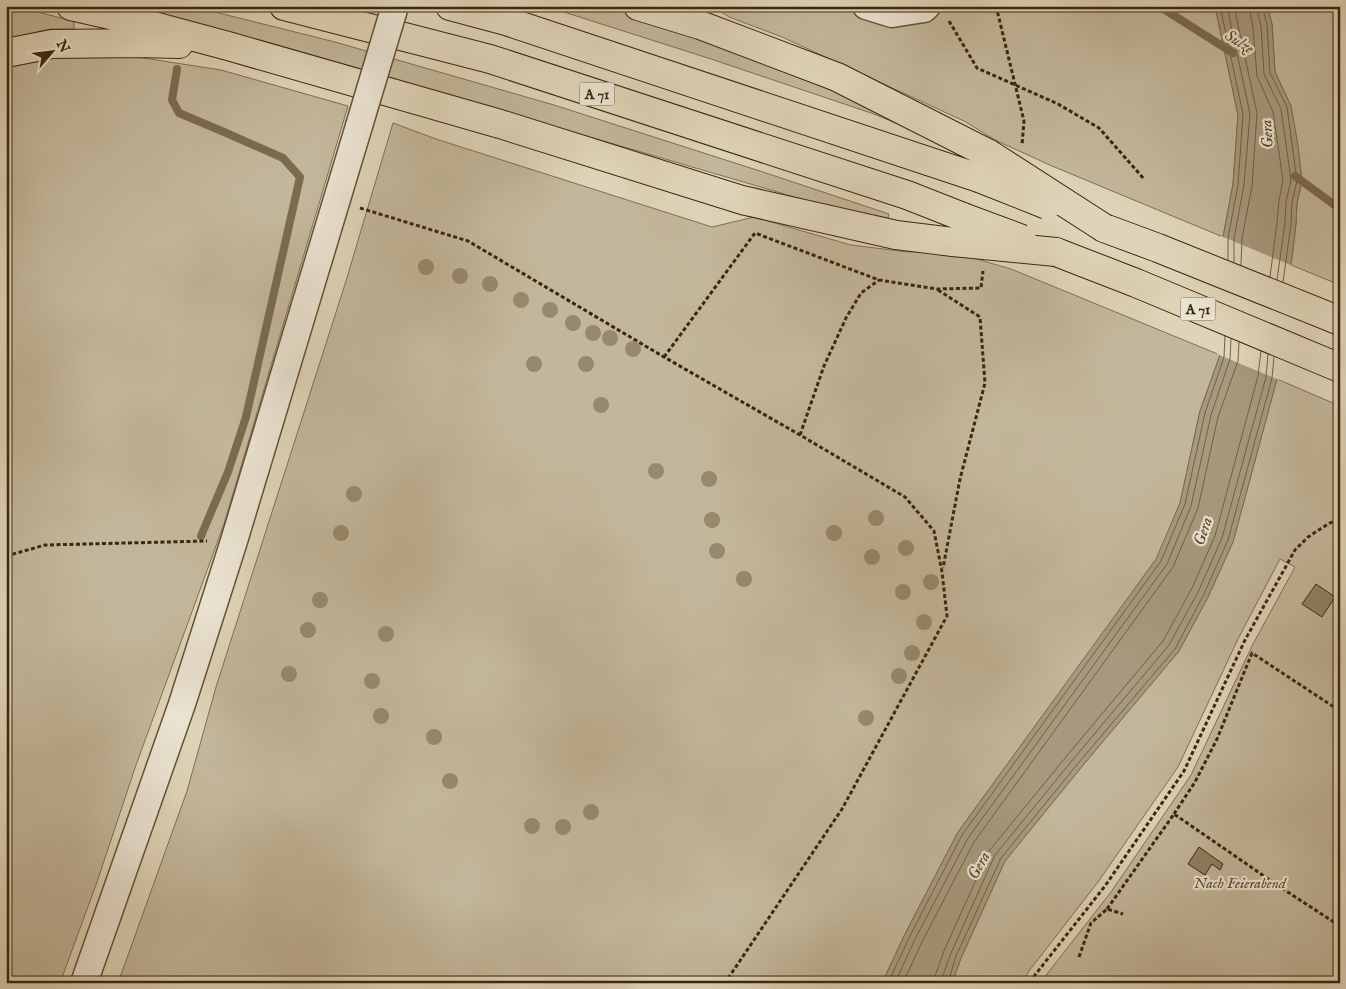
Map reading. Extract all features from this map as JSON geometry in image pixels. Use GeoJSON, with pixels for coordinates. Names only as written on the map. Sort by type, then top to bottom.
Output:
{"type":"FeatureCollection","features":[{"type":"Feature","properties":{"kind":"highway"},"geometry":{"type":"LineString","coordinates":[[71,6],[228,46],[500,124],[742,200],[896,235],[1056,252]]}},
{"type":"Feature","properties":{"kind":"highway","name":"A 71"},"geometry":{"type":"LineString","coordinates":[[284,6],[490,59],[907,195],[1136,283],[1340,368]]}},
{"type":"Feature","properties":{"kind":"highway"},"geometry":{"type":"LineString","coordinates":[[450,6],[506,21],[984,166]]}},
{"type":"Feature","properties":{"kind":"highway"},"geometry":{"type":"LineString","coordinates":[[638,6],[700,25],[837,77],[984,166],[1104,228],[1340,321]]}},
{"type":"Feature","properties":{"kind":"highway"},"geometry":{"type":"LineString","coordinates":[[6,54],[52,44],[138,43],[228,46]]}},
{"type":"Feature","properties":{"kind":"street"},"geometry":{"type":"LineString","coordinates":[[84,983],[182,704],[234,541],[395,6]]}},
{"type":"Feature","properties":{"kind":"street"},"geometry":{"type":"LineString","coordinates":[[866,6],[892,14],[924,9],[936,10]]}},
{"type":"Feature","properties":{"kind":"path"},"geometry":{"type":"LineString","coordinates":[[996,6],[1024,122],[1021,149]]}},
{"type":"Feature","properties":{"kind":"path"},"geometry":{"type":"LineString","coordinates":[[936,10],[977,68],[1058,104],[1099,128],[1144,179]]}},
{"type":"Feature","properties":{"kind":"path"},"geometry":{"type":"LineString","coordinates":[[357,207],[468,241],[905,497],[934,531],[942,572],[947,616],[842,809],[725,983]]}},
{"type":"Feature","properties":{"kind":"path"},"geometry":{"type":"LineString","coordinates":[[664,357],[755,233],[879,280],[937,289],[981,288],[984,264]]}},
{"type":"Feature","properties":{"kind":"path"},"geometry":{"type":"LineString","coordinates":[[800,434],[824,366],[846,318],[861,293],[879,280]]}},
{"type":"Feature","properties":{"kind":"path"},"geometry":{"type":"LineString","coordinates":[[937,289],[980,317],[985,383],[960,479],[942,572]]}},
{"type":"Feature","properties":{"kind":"path"},"geometry":{"type":"LineString","coordinates":[[1031,983],[1035,975],[1105,886],[1184,771],[1245,640],[1295,550],[1308,537],[1340,518]]}},
{"type":"Feature","properties":{"kind":"path"},"geometry":{"type":"LineString","coordinates":[[6,556],[45,545],[234,541]]}},
{"type":"Feature","properties":{"kind":"path"},"geometry":{"type":"LineString","coordinates":[[1079,957],[1091,923],[1107,909],[1195,782],[1217,739],[1252,653],[1340,711]]}},
{"type":"Feature","properties":{"kind":"path"},"geometry":{"type":"LineString","coordinates":[[1174,814],[1340,926]]}},
{"type":"Feature","properties":{"kind":"path"},"geometry":{"type":"LineString","coordinates":[[1107,909],[1123,914]]}},
{"type":"Feature","properties":{"kind":"green space"},"geometry":{"type":"Polygon","coordinates":[[[6,6],[74,21],[74,29],[50,29],[6,39],[6,6]]]}},
{"type":"Feature","properties":{"kind":"green space"},"geometry":{"type":"Polygon","coordinates":[[[125,6],[191,6],[335,42],[554,105],[889,214],[888,218],[832,208],[297,51],[125,6]]]}},
{"type":"Feature","properties":{"kind":"green space"},"geometry":{"type":"Polygon","coordinates":[[[545,6],[608,6],[646,18],[848,95],[900,125],[874,114],[708,58],[545,6]]]}},
{"type":"Feature","properties":{"kind":"green space"},"geometry":{"type":"Polygon","coordinates":[[[712,6],[1215,6],[1238,115],[1233,184],[1223,237],[1052,166],[995,140],[966,122],[782,37],[729,17],[712,6]]]}},
{"type":"Feature","properties":{"kind":"green space"},"geometry":{"type":"Polygon","coordinates":[[[1267,6],[1340,6],[1340,285],[1291,265],[1297,203],[1302,181],[1291,106],[1275,72],[1272,24],[1267,6]]]}},
{"type":"Feature","properties":{"kind":"green space"},"geometry":{"type":"Polygon","coordinates":[[[137,57],[221,70],[348,106],[224,524],[136,765],[97,882],[60,983],[6,983],[6,68],[54,58],[137,57]]]}},
{"type":"Feature","properties":{"kind":"green space"},"geometry":{"type":"Polygon","coordinates":[[[393,123],[436,139],[712,227],[754,217],[851,245],[908,252],[949,251],[1011,269],[1220,355],[1200,411],[1180,503],[1157,559],[958,832],[882,983],[118,983],[187,791],[216,687],[346,281],[393,123]]]}},
{"type":"Feature","properties":{"kind":"green space","name":"Nach Feierabend"},"geometry":{"type":"Polygon","coordinates":[[[1277,379],[1340,406],[1340,983],[1040,983],[1111,892],[1191,775],[1253,644],[1295,567],[1280,559],[1239,637],[1178,767],[1098,882],[1029,971],[1022,983],[952,983],[961,958],[1005,861],[1179,651],[1208,597],[1233,542],[1277,379]]]}},
{"type":"Feature","properties":{"kind":"water","name":"Gera"},"geometry":{"type":"Polygon","coordinates":[[[1215,6],[1267,6],[1272,24],[1275,72],[1291,106],[1302,181],[1297,203],[1277,379],[1233,542],[1208,597],[1179,651],[1005,861],[961,958],[952,983],[882,983],[958,832],[1156,559],[1180,503],[1200,411],[1220,355],[1223,237],[1233,184],[1238,115],[1215,6]]]}},
{"type":"Feature","properties":{"kind":"pier"},"geometry":{"type":"Polygon","coordinates":[[[1221,236],[1293,266],[1279,380],[1217,354],[1221,236]]]}},
{"type":"Feature","properties":{"kind":"building"},"geometry":{"type":"Polygon","coordinates":[[[1316,584],[1335,597],[1322,617],[1302,604],[1316,584]]]}},
{"type":"Feature","properties":{"kind":"building"},"geometry":{"type":"Polygon","coordinates":[[[1199,847],[1223,864],[1220,870],[1212,864],[1205,875],[1188,864],[1199,847]]]}},
{"type":"Feature","properties":{"kind":"waterway","name":"Sulze"},"geometry":{"type":"LineString","coordinates":[[1159,6],[1233,53]]}},
{"type":"Feature","properties":{"kind":"waterway"},"geometry":{"type":"LineString","coordinates":[[177,69],[172,100],[179,113],[283,158],[300,177],[246,417],[228,472],[201,536]]}},
{"type":"Feature","properties":{"kind":"waterway"},"geometry":{"type":"LineString","coordinates":[[1295,176],[1340,209]]}}]}
